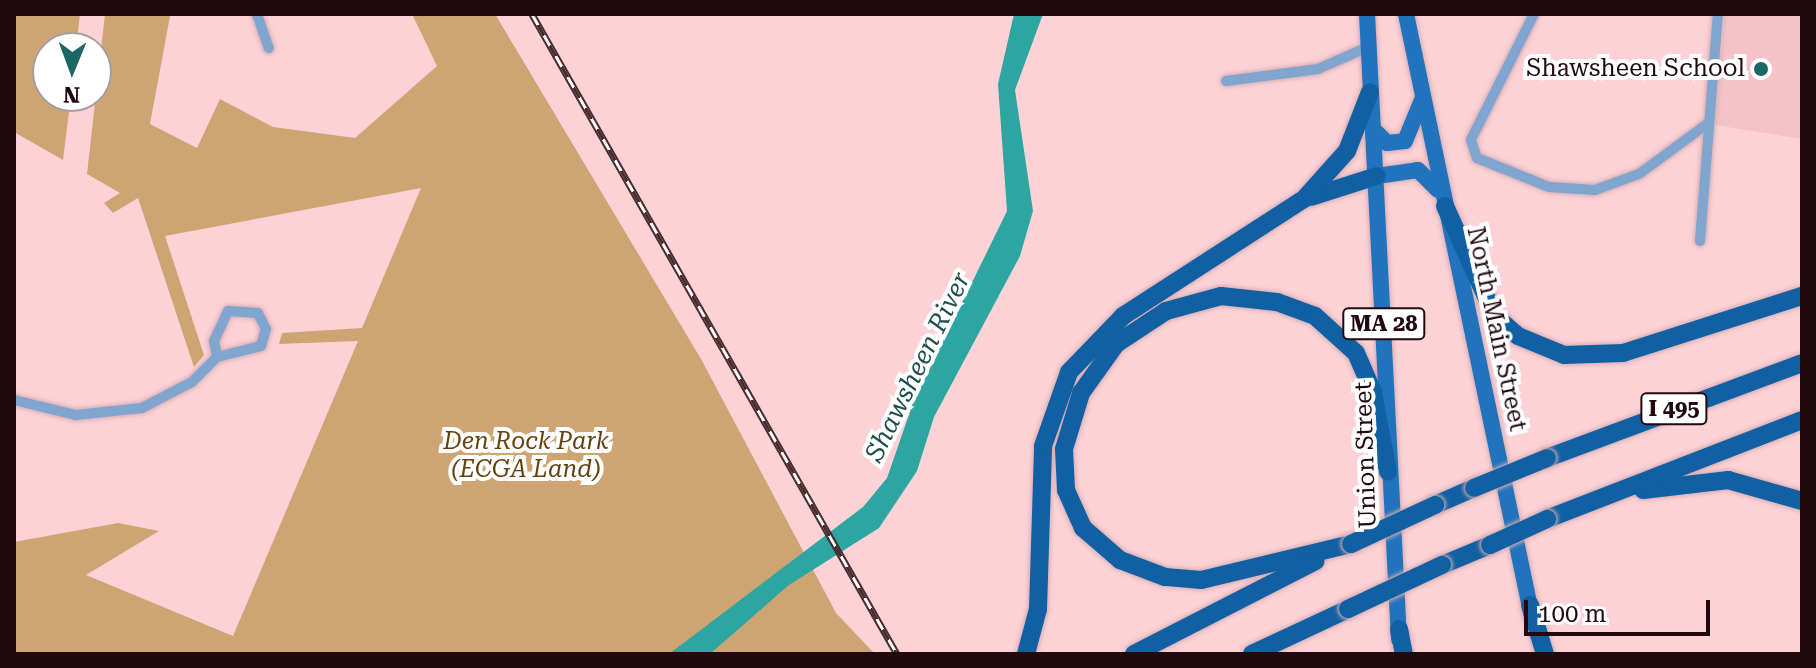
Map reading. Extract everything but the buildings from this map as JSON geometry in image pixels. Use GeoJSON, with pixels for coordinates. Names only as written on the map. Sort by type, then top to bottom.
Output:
{"type":"FeatureCollection","features":[{"type":"Feature","properties":{"kind":"highway"},"geometry":{"type":"LineString","coordinates":[[1026,654],[1038,609],[1043,446],[1069,372],[1123,316],[1304,199],[1347,151],[1370,92]]}},
{"type":"Feature","properties":{"kind":"highway"},"geometry":{"type":"LineString","coordinates":[[1304,199],[1377,176]]}},
{"type":"Feature","properties":{"kind":"highway"},"geometry":{"type":"LineString","coordinates":[[1445,206],[1495,316],[1518,336],[1564,355],[1623,353],[1802,296]]}},
{"type":"Feature","properties":{"kind":"highway"},"geometry":{"type":"LineString","coordinates":[[1351,544],[1201,580],[1165,577],[1120,560],[1083,528],[1065,480],[1065,439],[1088,379],[1128,334],[1181,305],[1221,296],[1290,306],[1334,329],[1361,362],[1388,472]]}},
{"type":"Feature","properties":{"kind":"highway","name":"I 495"},"geometry":{"type":"LineString","coordinates":[[1134,654],[1351,544],[1474,488],[1802,363]]}},
{"type":"Feature","properties":{"kind":"highway","name":"I 495"},"geometry":{"type":"LineString","coordinates":[[1252,654],[1547,519],[1802,420]]}},
{"type":"Feature","properties":{"kind":"highway"},"geometry":{"type":"LineString","coordinates":[[1601,499],[1728,480],[1802,501]]}},
{"type":"Feature","properties":{"kind":"highway"},"geometry":{"type":"LineString","coordinates":[[1530,605],[1545,654]]}},
{"type":"Feature","properties":{"kind":"highway"},"geometry":{"type":"LineString","coordinates":[[1399,629],[1402,654]]}},
{"type":"Feature","properties":{"kind":"main road","name":"Union Street"},"geometry":{"type":"LineString","coordinates":[[1367,14],[1377,176],[1388,472],[1399,629]]}},
{"type":"Feature","properties":{"kind":"main road","name":"North Main Street"},"geometry":{"type":"LineString","coordinates":[[1406,14],[1530,605],[1537,654]]}},
{"type":"Feature","properties":{"kind":"main road"},"geometry":{"type":"LineString","coordinates":[[1374,130],[1389,143],[1405,141],[1424,95]]}},
{"type":"Feature","properties":{"kind":"main road"},"geometry":{"type":"LineString","coordinates":[[1377,176],[1422,171],[1445,206]]}},
{"type":"Feature","properties":{"kind":"street"},"geometry":{"type":"LineString","coordinates":[[257,14],[269,48]]}},
{"type":"Feature","properties":{"kind":"street"},"geometry":{"type":"LineString","coordinates":[[1534,14],[1471,151],[1549,187],[1595,190],[1639,174],[1707,124]]}},
{"type":"Feature","properties":{"kind":"street"},"geometry":{"type":"LineString","coordinates":[[1700,241],[1718,14]]}},
{"type":"Feature","properties":{"kind":"street"},"geometry":{"type":"LineString","coordinates":[[1226,81],[1318,69],[1368,47]]}},
{"type":"Feature","properties":{"kind":"street"},"geometry":{"type":"LineString","coordinates":[[14,400],[76,415],[123,414],[192,382],[217,357],[261,346],[266,329],[258,313],[228,311],[214,341],[217,357]]}},
{"type":"Feature","properties":{"kind":"shaded area","name":"Shawsheen School"},"geometry":{"type":"Polygon","coordinates":[[[1725,14],[1802,14],[1802,139],[1715,125],[1725,14]]]}},
{"type":"Feature","properties":{"kind":"green space"},"geometry":{"type":"Polygon","coordinates":[[[14,14],[80,14],[78,32],[32,32],[32,112],[69,112],[63,160],[14,132],[14,14]]]}},
{"type":"Feature","properties":{"kind":"green space","name":"Den Rock Park (ECGA Land)"},"geometry":{"type":"Polygon","coordinates":[[[105,14],[170,16],[150,124],[197,148],[220,99],[273,127],[355,138],[437,66],[412,14],[495,14],[701,359],[836,613],[875,654],[14,654],[14,542],[118,523],[159,531],[86,575],[233,636],[358,341],[279,344],[282,333],[362,328],[421,188],[165,236],[204,355],[194,367],[138,198],[113,213],[104,203],[120,193],[87,174],[94,112],[112,112],[112,32],[103,32],[105,14]]]}},
{"type":"Feature","properties":{"kind":"water","name":"Shawsheen River"},"geometry":{"type":"Polygon","coordinates":[[[1014,14],[1043,14],[1015,90],[1033,211],[1020,256],[934,417],[917,471],[879,528],[789,585],[710,654],[669,654],[863,507],[887,478],[913,403],[1007,211],[998,84],[1014,14]]]}},
{"type":"Feature","properties":{"kind":"railway"},"geometry":{"type":"LineString","coordinates":[[532,14],[897,654]]}},
{"type":"Feature","properties":{"kind":"place","name":"Shawsheen School"},"geometry":{"type":"Point","coordinates":[1761,69]}}]}
